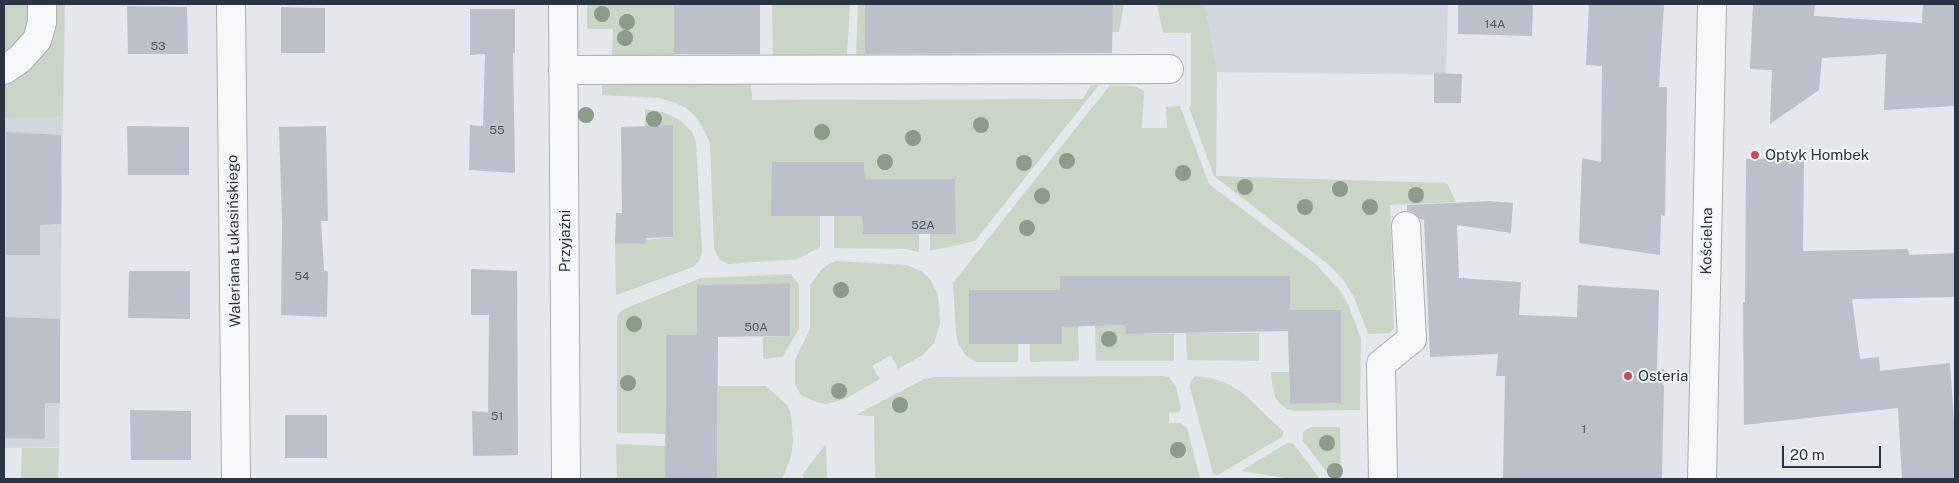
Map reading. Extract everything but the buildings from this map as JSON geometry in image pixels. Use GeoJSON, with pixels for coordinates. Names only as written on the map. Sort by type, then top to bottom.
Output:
{"type":"FeatureCollection","features":[{"type":"Feature","properties":{"kind":"street"},"geometry":{"type":"LineString","coordinates":[[4,70],[20,59],[37,40],[42,22],[42,4]]}},
{"type":"Feature","properties":{"kind":"street","name":"Waleriana Łukasińskiego"},"geometry":{"type":"LineString","coordinates":[[231,4],[236,479]]}},
{"type":"Feature","properties":{"kind":"street","name":"Przyjaźni"},"geometry":{"type":"LineString","coordinates":[[563,4],[566,479]]}},
{"type":"Feature","properties":{"kind":"street","name":"Kościelna"},"geometry":{"type":"LineString","coordinates":[[1702,479],[1712,4]]}},
{"type":"Feature","properties":{"kind":"street"},"geometry":{"type":"LineString","coordinates":[[563,70],[1169,69]]}},
{"type":"Feature","properties":{"kind":"street"},"geometry":{"type":"LineString","coordinates":[[1383,479],[1382,364],[1412,339],[1406,226]]}},
{"type":"Feature","properties":{"kind":"shaded area"},"geometry":{"type":"Polygon","coordinates":[[[1203,4],[1448,4],[1446,75],[1217,72],[1206,10],[1203,4]]]}},
{"type":"Feature","properties":{"kind":"shaded area"},"geometry":{"type":"Polygon","coordinates":[[[63,117],[59,447],[4,448],[4,118],[63,117]]]}},
{"type":"Feature","properties":{"kind":"green space"},"geometry":{"type":"Polygon","coordinates":[[[4,4],[65,4],[63,117],[4,118],[4,4]]]}},
{"type":"Feature","properties":{"kind":"green space"},"geometry":{"type":"Polygon","coordinates":[[[587,4],[674,4],[674,55],[612,55],[613,29],[587,29],[587,4]]]}},
{"type":"Feature","properties":{"kind":"green space"},"geometry":{"type":"Polygon","coordinates":[[[772,4],[850,4],[847,56],[773,56],[772,4]]]}},
{"type":"Feature","properties":{"kind":"green space"},"geometry":{"type":"Polygon","coordinates":[[[858,4],[865,4],[865,56],[856,56],[858,4]]]}},
{"type":"Feature","properties":{"kind":"green space"},"geometry":{"type":"Polygon","coordinates":[[[1113,4],[1124,4],[1119,32],[1112,32],[1113,4]]]}},
{"type":"Feature","properties":{"kind":"green space"},"geometry":{"type":"Polygon","coordinates":[[[1157,4],[1203,4],[1206,10],[1217,72],[1216,176],[1447,183],[1456,202],[1390,205],[1394,328],[1390,333],[1368,334],[1354,297],[1342,278],[1329,265],[1214,176],[1189,107],[1191,106],[1191,33],[1163,33],[1157,4]]]}},
{"type":"Feature","properties":{"kind":"green space"},"geometry":{"type":"Polygon","coordinates":[[[602,83],[751,84],[752,100],[1083,99],[1091,85],[1099,85],[975,241],[930,251],[930,234],[956,233],[955,179],[865,179],[864,162],[772,162],[772,216],[820,216],[820,247],[798,259],[728,264],[719,259],[714,248],[710,143],[695,116],[686,108],[676,103],[659,98],[602,95],[602,83]]]}},
{"type":"Feature","properties":{"kind":"green space"},"geometry":{"type":"Polygon","coordinates":[[[1110,85],[1135,86],[1144,91],[1142,128],[1167,128],[1166,107],[1180,106],[1209,184],[1317,265],[1340,291],[1348,304],[1361,338],[1360,410],[1294,411],[1287,409],[1275,397],[1272,383],[1271,372],[1289,372],[1290,404],[1341,403],[1341,310],[1290,310],[1060,290],[969,290],[969,344],[1018,344],[1018,362],[976,362],[966,356],[958,343],[956,333],[953,283],[1110,85]]]}},
{"type":"Feature","properties":{"kind":"green space"},"geometry":{"type":"Polygon","coordinates":[[[645,109],[663,112],[680,120],[692,132],[696,142],[702,252],[700,260],[693,267],[616,295],[615,243],[673,237],[673,126],[645,126],[645,109]]]}},
{"type":"Feature","properties":{"kind":"green space"},"geometry":{"type":"Polygon","coordinates":[[[862,214],[863,234],[919,233],[919,252],[906,249],[834,248],[834,216],[862,214]]]}},
{"type":"Feature","properties":{"kind":"green space"},"geometry":{"type":"Polygon","coordinates":[[[836,261],[906,265],[923,272],[929,278],[938,294],[940,324],[934,343],[923,355],[898,369],[891,355],[872,366],[880,379],[845,399],[826,404],[816,402],[801,395],[795,385],[795,360],[810,329],[810,285],[822,269],[836,261]]]}},
{"type":"Feature","properties":{"kind":"green space"},"geometry":{"type":"Polygon","coordinates":[[[791,274],[799,285],[799,328],[782,357],[763,359],[763,337],[790,336],[790,285],[781,283],[697,285],[697,335],[666,335],[665,434],[617,433],[617,317],[622,310],[701,278],[791,274]]]}},
{"type":"Feature","properties":{"kind":"green space"},"geometry":{"type":"Polygon","coordinates":[[[1125,325],[1127,334],[1174,334],[1174,361],[1096,361],[1095,326],[1125,325]]]}},
{"type":"Feature","properties":{"kind":"green space"},"geometry":{"type":"Polygon","coordinates":[[[1078,326],[1079,361],[1030,362],[1030,344],[1062,344],[1062,327],[1078,326]]]}},
{"type":"Feature","properties":{"kind":"green space"},"geometry":{"type":"Polygon","coordinates":[[[1186,333],[1259,333],[1259,361],[1187,360],[1186,333]]]}},
{"type":"Feature","properties":{"kind":"green space"},"geometry":{"type":"Polygon","coordinates":[[[1195,376],[1226,383],[1243,393],[1284,432],[1282,437],[1215,475],[1190,387],[1190,383],[1195,376]]]}},
{"type":"Feature","properties":{"kind":"green space"},"geometry":{"type":"Polygon","coordinates":[[[934,377],[1169,377],[1176,386],[1181,409],[1179,412],[1169,413],[1169,423],[1181,423],[1187,428],[1200,479],[875,479],[874,416],[856,415],[924,379],[934,377]]]}},
{"type":"Feature","properties":{"kind":"green space"},"geometry":{"type":"Polygon","coordinates":[[[718,386],[766,386],[787,405],[791,413],[793,442],[791,457],[782,479],[717,479],[718,386]]]}},
{"type":"Feature","properties":{"kind":"green space"},"geometry":{"type":"Polygon","coordinates":[[[1310,427],[1340,427],[1341,479],[1332,479],[1303,441],[1303,432],[1310,427]]]}},
{"type":"Feature","properties":{"kind":"green space"},"geometry":{"type":"Polygon","coordinates":[[[1287,443],[1293,443],[1320,479],[1291,479],[1241,471],[1287,443]]]}},
{"type":"Feature","properties":{"kind":"green space"},"geometry":{"type":"Polygon","coordinates":[[[616,444],[665,446],[665,479],[617,479],[616,444]]]}},
{"type":"Feature","properties":{"kind":"green space"},"geometry":{"type":"Polygon","coordinates":[[[826,444],[827,479],[804,479],[802,475],[826,444]]]}},
{"type":"Feature","properties":{"kind":"green space"},"geometry":{"type":"Polygon","coordinates":[[[22,448],[59,448],[58,479],[21,479],[22,448]]]}},
{"type":"Feature","properties":{"kind":"place","name":"Optyk Hombek"},"geometry":{"type":"Point","coordinates":[1755,155]}},
{"type":"Feature","properties":{"kind":"place","name":"Osteria"},"geometry":{"type":"Point","coordinates":[1628,376]}}]}
